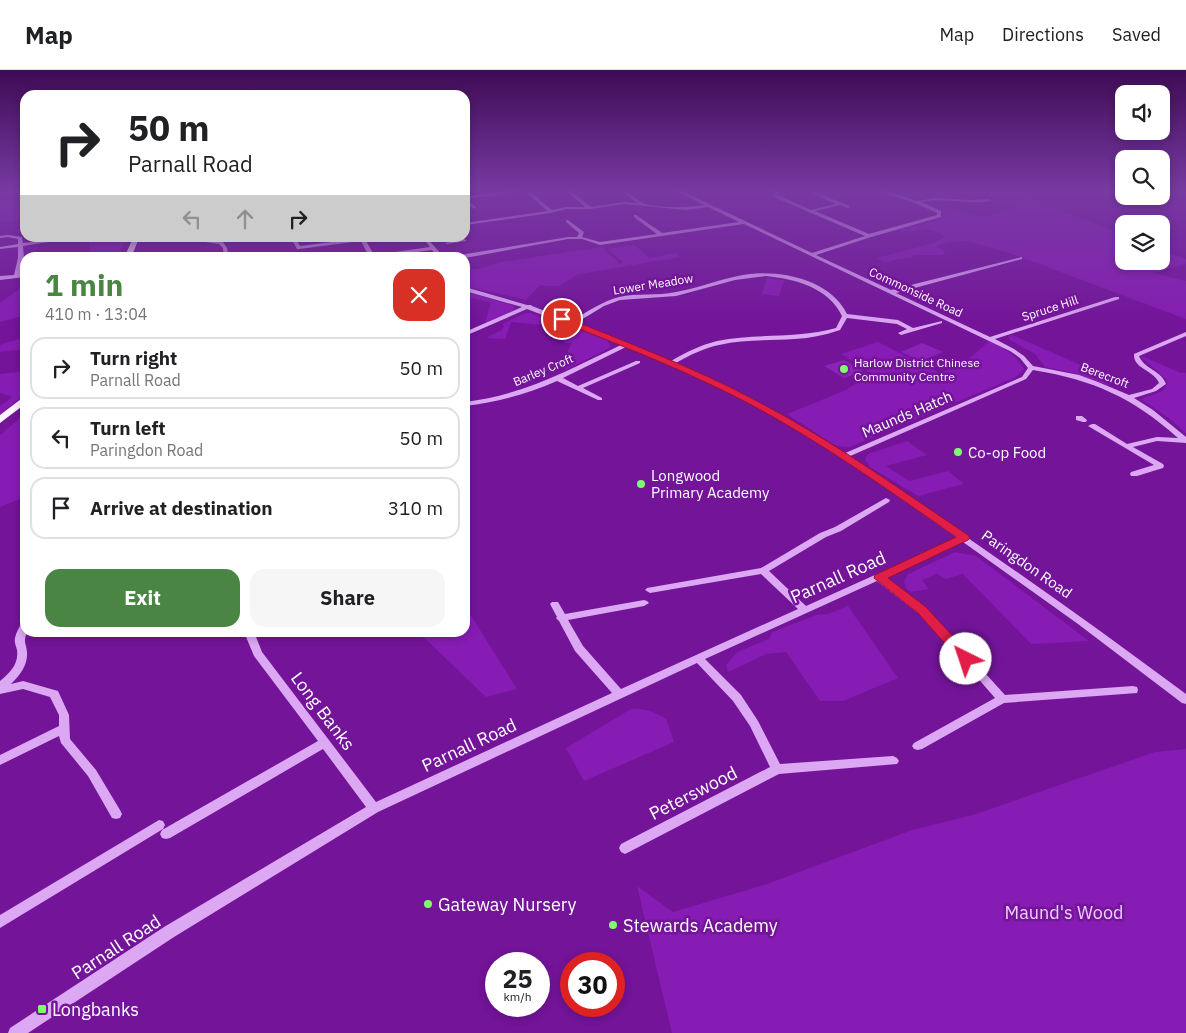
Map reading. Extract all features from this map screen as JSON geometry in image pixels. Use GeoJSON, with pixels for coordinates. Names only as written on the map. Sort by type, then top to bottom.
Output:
{"type":"FeatureCollection","features":[{"type":"Feature","properties":{"kind":"main road"},"geometry":{"type":"LineString","coordinates":[[0,420],[20,403]]}},
{"type":"Feature","properties":{"kind":"street"},"geometry":{"type":"LineString","coordinates":[[470,255],[506,250],[516,246],[579,238],[600,244],[648,236]]}},
{"type":"Feature","properties":{"kind":"street","name":"Commonside Road"},"geometry":{"type":"LineString","coordinates":[[770,236],[1012,350],[1022,357],[1031,368]]}},
{"type":"Feature","properties":{"kind":"street"},"geometry":{"type":"LineString","coordinates":[[811,255],[869,236]]}},
{"type":"Feature","properties":{"kind":"street"},"geometry":{"type":"LineString","coordinates":[[0,237],[20,238],[21,252]]}},
{"type":"Feature","properties":{"kind":"street"},"geometry":{"type":"LineString","coordinates":[[0,248],[42,242]]}},
{"type":"Feature","properties":{"kind":"street"},"geometry":{"type":"LineString","coordinates":[[214,242],[221,243],[226,252]]}},
{"type":"Feature","properties":{"kind":"street"},"geometry":{"type":"LineString","coordinates":[[295,242],[298,251],[348,242]]}},
{"type":"Feature","properties":{"kind":"street"},"geometry":{"type":"LineString","coordinates":[[428,242],[436,252]]}},
{"type":"Feature","properties":{"kind":"street"},"geometry":{"type":"LineString","coordinates":[[406,252],[433,248]]}},
{"type":"Feature","properties":{"kind":"street"},"geometry":{"type":"LineString","coordinates":[[892,292],[1020,258]]}},
{"type":"Feature","properties":{"kind":"street"},"geometry":{"type":"LineString","coordinates":[[0,278],[17,275],[20,262]]}},
{"type":"Feature","properties":{"kind":"street","name":"Lower Meadow"},"geometry":{"type":"LineString","coordinates":[[572,323],[610,301],[627,297],[676,294],[754,275],[774,276],[807,284],[822,290],[836,299],[843,308],[845,316]]}},
{"type":"Feature","properties":{"kind":"street","name":"Paringdon Road"},"geometry":{"type":"LineString","coordinates":[[470,290],[529,306],[672,363],[750,401],[844,456],[964,538],[1072,614],[1186,700]]}},
{"type":"Feature","properties":{"kind":"street","name":"Spruce Hill"},"geometry":{"type":"LineString","coordinates":[[990,339],[1117,298]]}},
{"type":"Feature","properties":{"kind":"street"},"geometry":{"type":"LineString","coordinates":[[470,332],[529,306]]}},
{"type":"Feature","properties":{"kind":"street"},"geometry":{"type":"LineString","coordinates":[[672,363],[695,350],[720,343],[820,336],[838,329],[845,316],[898,322],[912,330]]}},
{"type":"Feature","properties":{"kind":"street"},"geometry":{"type":"LineString","coordinates":[[901,333],[940,322]]}},
{"type":"Feature","properties":{"kind":"street"},"geometry":{"type":"LineString","coordinates":[[1130,397],[1154,390],[1163,384],[1158,374],[1138,362],[1136,355],[1186,334]]}},
{"type":"Feature","properties":{"kind":"street","name":"Barley Croft"},"geometry":{"type":"LineString","coordinates":[[470,403],[500,400],[558,378],[626,345]]}},
{"type":"Feature","properties":{"kind":"street"},"geometry":{"type":"LineString","coordinates":[[578,388],[638,362]]}},
{"type":"Feature","properties":{"kind":"street","name":"Berecroft"},"geometry":{"type":"LineString","coordinates":[[1031,368],[1071,374],[1130,397],[1185,440]]}},
{"type":"Feature","properties":{"kind":"street","name":"Maunds Hatch"},"geometry":{"type":"LineString","coordinates":[[844,456],[1024,378],[1031,368]]}},
{"type":"Feature","properties":{"kind":"street"},"geometry":{"type":"LineString","coordinates":[[558,378],[600,398]]}},
{"type":"Feature","properties":{"kind":"street"},"geometry":{"type":"LineString","coordinates":[[1092,426],[1160,466],[1134,474]]}},
{"type":"Feature","properties":{"kind":"street"},"geometry":{"type":"LineString","coordinates":[[1127,446],[1157,439],[1185,440]]}},
{"type":"Feature","properties":{"kind":"street"},"geometry":{"type":"LineString","coordinates":[[650,590],[763,571],[822,535],[838,529],[886,500]]}},
{"type":"Feature","properties":{"kind":"street","name":"Parnall Road"},"geometry":{"type":"LineString","coordinates":[[14,1033],[169,932],[374,808],[619,694],[880,578],[964,538]]}},
{"type":"Feature","properties":{"kind":"street"},"geometry":{"type":"LineString","coordinates":[[763,571],[805,610]]}},
{"type":"Feature","properties":{"kind":"street"},"geometry":{"type":"LineString","coordinates":[[880,578],[922,610],[1002,699]]}},
{"type":"Feature","properties":{"kind":"street"},"geometry":{"type":"LineString","coordinates":[[561,618],[644,603]]}},
{"type":"Feature","properties":{"kind":"street"},"geometry":{"type":"LineString","coordinates":[[555,604],[561,618],[580,648],[619,694]]}},
{"type":"Feature","properties":{"kind":"street"},"geometry":{"type":"LineString","coordinates":[[0,688],[17,673],[24,652],[18,640],[20,636]]}},
{"type":"Feature","properties":{"kind":"street","name":"Long Banks"},"geometry":{"type":"LineString","coordinates":[[251,637],[258,653],[374,808]]}},
{"type":"Feature","properties":{"kind":"street"},"geometry":{"type":"LineString","coordinates":[[698,659],[737,698],[754,724],[777,769]]}},
{"type":"Feature","properties":{"kind":"street"},"geometry":{"type":"LineString","coordinates":[[0,688],[23,685],[54,694],[64,715],[65,740],[92,773],[116,814]]}},
{"type":"Feature","properties":{"kind":"street"},"geometry":{"type":"LineString","coordinates":[[918,746],[1002,699],[1133,690]]}},
{"type":"Feature","properties":{"kind":"street"},"geometry":{"type":"LineString","coordinates":[[0,760],[64,728]]}},
{"type":"Feature","properties":{"kind":"street"},"geometry":{"type":"LineString","coordinates":[[0,922],[162,830],[325,742]]}},
{"type":"Feature","properties":{"kind":"street","name":"Peterswood"},"geometry":{"type":"LineString","coordinates":[[625,848],[777,769],[893,761]]}},
{"type":"Feature","properties":{"kind":"green space"},"geometry":{"type":"Polygon","coordinates":[[[944,236],[1115,236],[1115,270],[1164,270],[1153,273],[1186,281],[1186,319],[1013,254],[968,241],[956,241],[935,246],[942,249],[945,254],[942,255],[914,255],[911,258],[897,259],[889,262],[884,262],[877,258],[936,242],[945,237],[944,236]]]}},
{"type":"Feature","properties":{"kind":"green space"},"geometry":{"type":"Polygon","coordinates":[[[89,242],[125,242],[119,252],[90,252],[89,242]]]}},
{"type":"Feature","properties":{"kind":"green space"},"geometry":{"type":"Polygon","coordinates":[[[634,245],[650,258],[676,253],[680,257],[575,275],[575,277],[559,286],[540,285],[526,300],[470,287],[470,269],[479,269],[501,262],[602,247],[620,264],[623,262],[607,249],[634,245]]]}},
{"type":"Feature","properties":{"kind":"green space"},"geometry":{"type":"Polygon","coordinates":[[[1170,253],[1186,259],[1186,264],[1170,268],[1170,253]]]}},
{"type":"Feature","properties":{"kind":"green space"},"geometry":{"type":"Polygon","coordinates":[[[767,278],[784,280],[779,296],[762,294],[767,278]]]}},
{"type":"Feature","properties":{"kind":"green space"},"geometry":{"type":"Polygon","coordinates":[[[20,289],[20,316],[0,322],[0,303],[20,289]]]}},
{"type":"Feature","properties":{"kind":"green space"},"geometry":{"type":"Polygon","coordinates":[[[470,293],[512,305],[514,307],[513,311],[485,323],[491,303],[474,298],[470,299],[470,293]]]}},
{"type":"Feature","properties":{"kind":"green space"},"geometry":{"type":"Polygon","coordinates":[[[530,313],[607,340],[611,347],[565,370],[568,351],[572,343],[564,343],[566,327],[511,322],[505,339],[486,338],[502,330],[504,326],[502,324],[523,314],[530,313]]]}},
{"type":"Feature","properties":{"kind":"green space"},"geometry":{"type":"Polygon","coordinates":[[[1012,335],[1081,365],[1110,386],[1074,373],[1045,367],[1035,354],[1010,340],[1008,336],[1012,335]]]}},
{"type":"Feature","properties":{"kind":"green space"},"geometry":{"type":"Polygon","coordinates":[[[20,339],[20,350],[0,352],[0,345],[20,339]]]}},
{"type":"Feature","properties":{"kind":"green space"},"geometry":{"type":"Polygon","coordinates":[[[989,341],[1009,352],[1021,364],[1024,369],[1016,377],[850,447],[836,446],[787,414],[846,390],[871,373],[841,354],[878,342],[940,373],[964,363],[989,341]]]}},
{"type":"Feature","properties":{"kind":"green space"},"geometry":{"type":"Polygon","coordinates":[[[1141,357],[1181,373],[1186,373],[1186,434],[1173,421],[1141,399],[1163,391],[1167,384],[1166,379],[1141,357]]]}},
{"type":"Feature","properties":{"kind":"green space"},"geometry":{"type":"Polygon","coordinates":[[[20,372],[20,398],[0,414],[0,406],[13,397],[0,393],[0,374],[20,372]]]}},
{"type":"Feature","properties":{"kind":"green space"},"geometry":{"type":"Polygon","coordinates":[[[20,418],[20,499],[0,507],[0,435],[20,418]]]}},
{"type":"Feature","properties":{"kind":"green space"},"geometry":{"type":"Polygon","coordinates":[[[907,441],[927,455],[886,466],[909,481],[948,471],[964,484],[918,496],[870,467],[865,459],[868,454],[907,441]]]}},
{"type":"Feature","properties":{"kind":"green space"},"geometry":{"type":"Polygon","coordinates":[[[955,552],[976,556],[1089,641],[1031,644],[963,574],[946,579],[937,574],[922,580],[929,589],[911,592],[907,589],[904,581],[908,574],[955,552]]]}},
{"type":"Feature","properties":{"kind":"green space"},"geometry":{"type":"Polygon","coordinates":[[[848,606],[898,678],[843,701],[820,701],[786,652],[766,654],[728,672],[726,665],[737,652],[769,639],[772,632],[817,615],[828,614],[848,606]]]}},
{"type":"Feature","properties":{"kind":"green space"},"geometry":{"type":"Polygon","coordinates":[[[470,614],[517,689],[486,697],[423,637],[470,637],[470,614]]]}},
{"type":"Feature","properties":{"kind":"green space"},"geometry":{"type":"Polygon","coordinates":[[[631,709],[649,711],[666,719],[674,742],[584,781],[566,748],[631,709]]]}},
{"type":"Feature","properties":{"kind":"green space","name":"Maund's Wood"},"geometry":{"type":"Polygon","coordinates":[[[1186,749],[1186,1033],[672,1033],[637,886],[673,912],[767,884],[912,830],[973,815],[1155,752],[1186,749]]]}},
{"type":"Feature","properties":{"kind":"building"},"geometry":{"type":"Polygon","coordinates":[[[922,343],[943,352],[921,361],[901,352],[922,343]]]}},
{"type":"Feature","properties":{"kind":"building","name":"Harlow District Chinese Community Centre"},"geometry":{"type":"Polygon","coordinates":[[[844,360],[864,371],[844,378],[824,366],[844,360]]]}},
{"type":"Feature","properties":{"kind":"place","name":"Harlow District Chinese Community Centre"},"geometry":{"type":"Point","coordinates":[844,369]}},
{"type":"Feature","properties":{"kind":"place","name":"Co-op Food"},"geometry":{"type":"Point","coordinates":[958,452]}},
{"type":"Feature","properties":{"kind":"place","name":"Longwood Primary Academy"},"geometry":{"type":"Point","coordinates":[641,484]}},
{"type":"Feature","properties":{"kind":"place","name":"Gateway Nursery"},"geometry":{"type":"Point","coordinates":[428,904]}},
{"type":"Feature","properties":{"kind":"place","name":"Stewards Academy"},"geometry":{"type":"Point","coordinates":[613,925]}},
{"type":"Feature","properties":{"kind":"place","name":"Longbanks"},"geometry":{"type":"Point","coordinates":[42,1009]}},
{"type":"Feature","properties":{"kind":"route"},"geometry":{"type":"LineString","coordinates":[[562,319],[672,363],[750,401],[844,456],[964,538],[880,578],[922,610],[966,659]]}}]}
